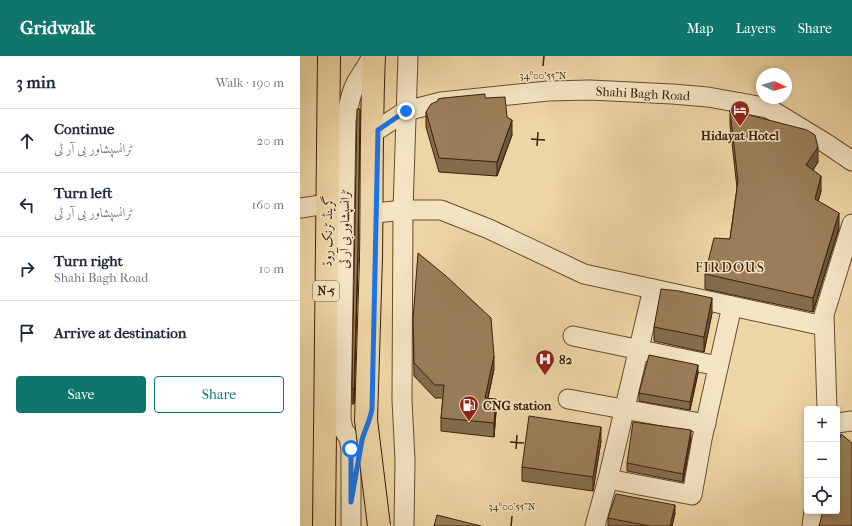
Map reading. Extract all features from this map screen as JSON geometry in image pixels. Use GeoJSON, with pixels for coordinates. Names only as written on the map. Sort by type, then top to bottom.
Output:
{"type":"FeatureCollection","features":[{"type":"Feature","properties":{"kind":"highway","name":"گرینڈ ٹرنک روڈ"},"geometry":{"type":"LineString","coordinates":[[324,526],[329,56]]}},
{"type":"Feature","properties":{"kind":"highway"},"geometry":{"type":"LineString","coordinates":[[373,56],[371,258],[366,420],[379,526]]}},
{"type":"Feature","properties":{"kind":"street","name":"ٹرانسپشاور بی آر ٹی"},"geometry":{"type":"LineString","coordinates":[[351,526],[351,449],[348,438],[343,429],[341,419],[346,120],[356,83],[373,56]]}},
{"type":"Feature","properties":{"kind":"street","name":"ٹرانسپشاور بی آر ٹی"},"geometry":{"type":"LineString","coordinates":[[351,502],[362,440],[370,420],[372,409],[379,56]]}},
{"type":"Feature","properties":{"kind":"street"},"geometry":{"type":"LineString","coordinates":[[404,526],[405,460],[402,400],[403,210],[408,56]]}},
{"type":"Feature","properties":{"kind":"street","name":"Shahi Bagh Road"},"geometry":{"type":"LineString","coordinates":[[378,130],[406,111],[441,102],[548,91],[590,90],[672,94],[708,97],[768,108],[852,161]]}},
{"type":"Feature","properties":{"kind":"street"},"geometry":{"type":"LineString","coordinates":[[300,208],[328,204]]}},
{"type":"Feature","properties":{"kind":"street"},"geometry":{"type":"LineString","coordinates":[[376,212],[441,210],[489,228],[584,274],[824,326]]}},
{"type":"Feature","properties":{"kind":"street"},"geometry":{"type":"LineString","coordinates":[[827,406],[824,315],[852,224]]}},
{"type":"Feature","properties":{"kind":"street"},"geometry":{"type":"LineString","coordinates":[[595,526],[608,479],[653,289]]}},
{"type":"Feature","properties":{"kind":"street"},"geometry":{"type":"LineString","coordinates":[[608,479],[692,495],[718,366],[732,306]]}},
{"type":"Feature","properties":{"kind":"street"},"geometry":{"type":"LineString","coordinates":[[573,336],[718,366]]}},
{"type":"Feature","properties":{"kind":"street"},"geometry":{"type":"LineString","coordinates":[[568,399],[706,424]]}},
{"type":"Feature","properties":{"kind":"street"},"geometry":{"type":"LineString","coordinates":[[840,423],[852,421]]}},
{"type":"Feature","properties":{"kind":"street"},"geometry":{"type":"LineString","coordinates":[[812,526],[814,514]]}},
{"type":"Feature","properties":{"kind":"building"},"geometry":{"type":"Polygon","coordinates":[[[485,94],[485,98],[505,97],[507,117],[512,120],[497,162],[439,158],[426,112],[431,104],[438,101],[438,99],[443,98],[485,94]]]}},
{"type":"Feature","properties":{"kind":"building"},"geometry":{"type":"Polygon","coordinates":[[[357,109],[360,109],[358,243],[354,389],[352,389],[357,109]]]}},
{"type":"Feature","properties":{"kind":"building"},"geometry":{"type":"Polygon","coordinates":[[[730,110],[807,130],[815,135],[818,147],[806,165],[821,176],[815,199],[839,213],[813,298],[705,274],[714,238],[730,239],[738,181],[730,110]]]}},
{"type":"Feature","properties":{"kind":"building"},"geometry":{"type":"Polygon","coordinates":[[[418,253],[446,276],[491,318],[494,356],[485,398],[496,399],[494,423],[441,418],[444,385],[435,385],[414,363],[413,319],[418,253]]]}},
{"type":"Feature","properties":{"kind":"building"},"geometry":{"type":"Polygon","coordinates":[[[661,289],[712,298],[704,337],[654,327],[661,289]]]}},
{"type":"Feature","properties":{"kind":"building"},"geometry":{"type":"Polygon","coordinates":[[[649,355],[698,365],[690,402],[639,393],[649,355]]]}},
{"type":"Feature","properties":{"kind":"building"},"geometry":{"type":"Polygon","coordinates":[[[529,416],[601,427],[593,477],[522,467],[529,416]]]}},
{"type":"Feature","properties":{"kind":"building"},"geometry":{"type":"Polygon","coordinates":[[[633,422],[691,430],[683,474],[627,463],[633,422]]]}},
{"type":"Feature","properties":{"kind":"building"},"geometry":{"type":"Polygon","coordinates":[[[841,434],[852,443],[852,526],[819,526],[822,514],[840,514],[841,434]]]}},
{"type":"Feature","properties":{"kind":"building"},"geometry":{"type":"Polygon","coordinates":[[[616,494],[675,505],[670,526],[650,526],[608,518],[616,494]]]}},
{"type":"Feature","properties":{"kind":"building"},"geometry":{"type":"Polygon","coordinates":[[[437,515],[481,526],[434,526],[437,515]]]}},
{"type":"Feature","properties":{"kind":"place","name":"Hidayat Hotel"},"geometry":{"type":"Point","coordinates":[740,127]}},
{"type":"Feature","properties":{"kind":"place","name":"82"},"geometry":{"type":"Point","coordinates":[545,376]}},
{"type":"Feature","properties":{"kind":"place","name":"CNG station"},"geometry":{"type":"Point","coordinates":[469,422]}},
{"type":"Feature","properties":{"kind":"district","name":"FIRDOUS"},"geometry":{"type":"Point","coordinates":[730,267]}},
{"type":"Feature","properties":{"kind":"route"},"geometry":{"type":"LineString","coordinates":[[351,449],[351,502],[362,440],[370,420],[372,409],[378,130],[406,111]]}}]}
